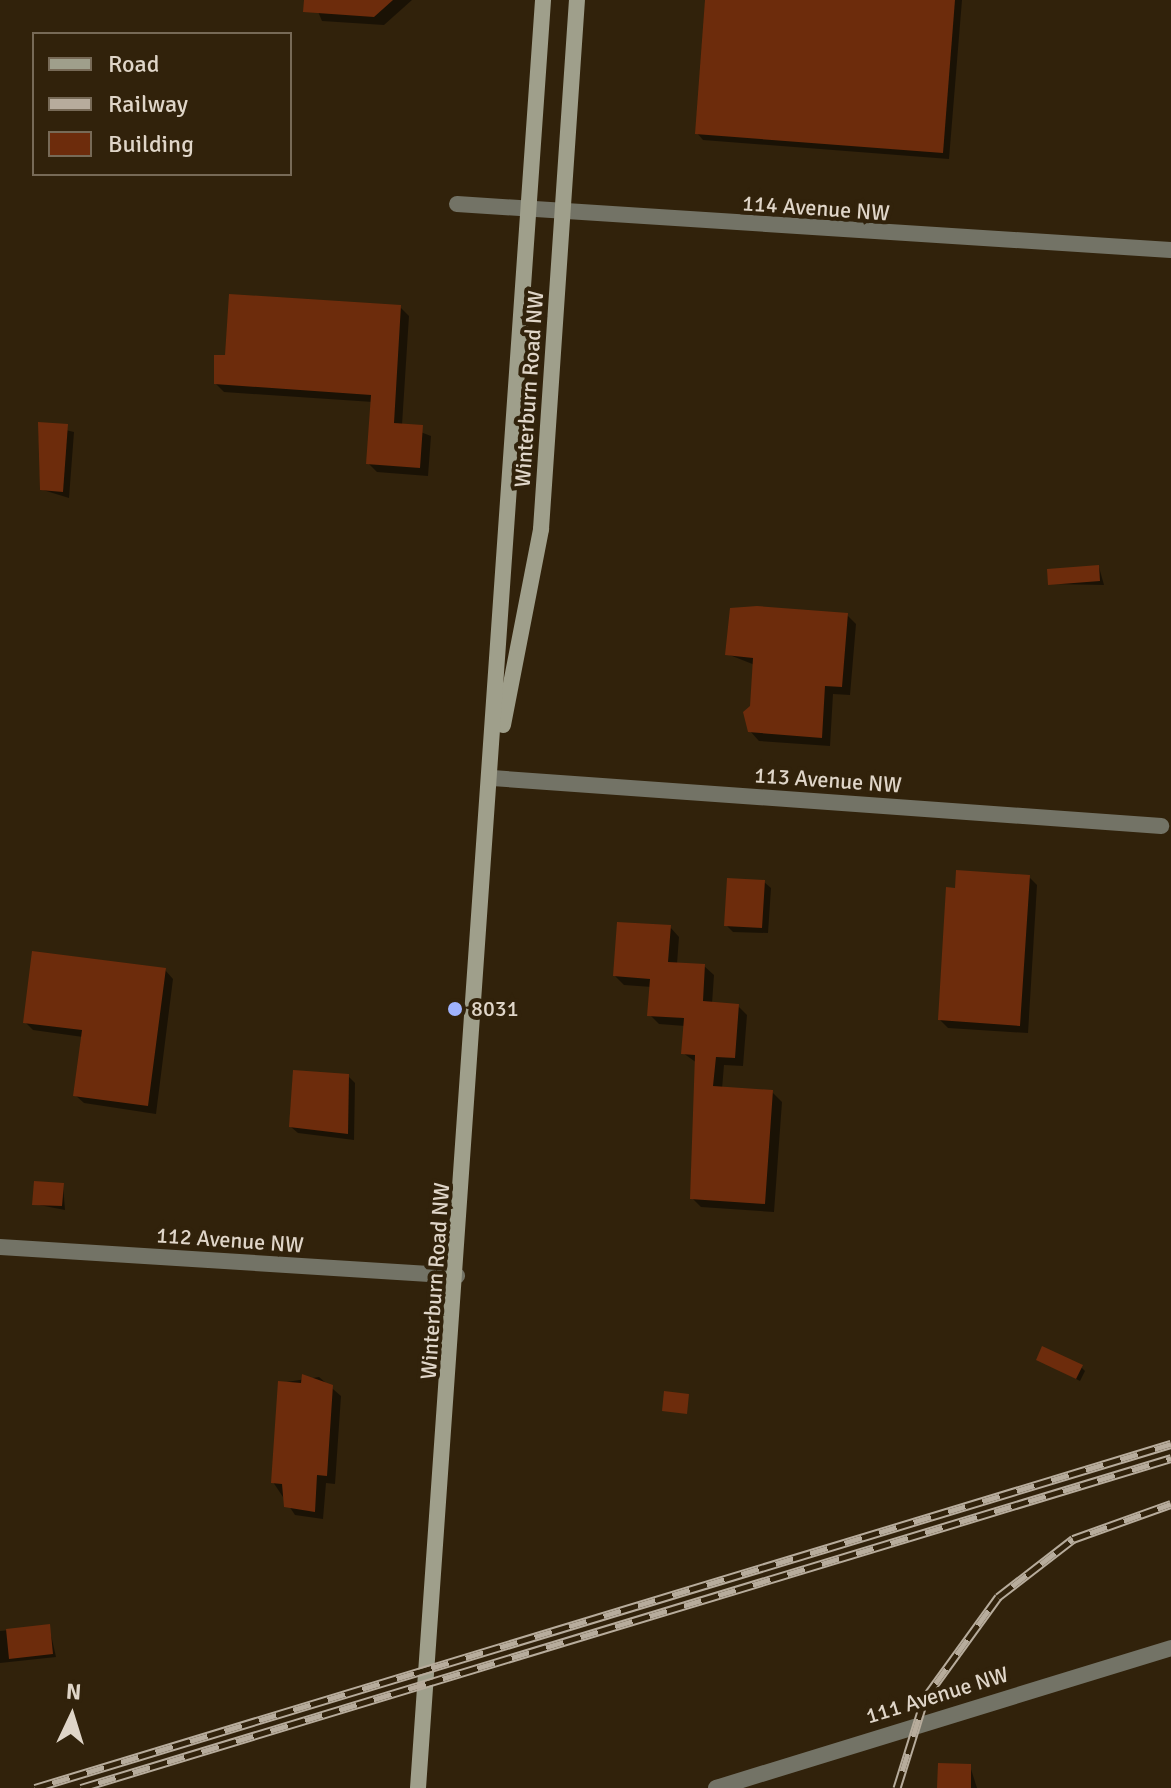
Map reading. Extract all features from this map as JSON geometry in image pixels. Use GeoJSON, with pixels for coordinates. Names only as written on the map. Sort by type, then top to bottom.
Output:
{"type":"FeatureCollection","features":[{"type":"Feature","properties":{"kind":"main road","name":"Winterburn Road NW"},"geometry":{"type":"LineString","coordinates":[[418,1788],[492,778],[543,0]]}},
{"type":"Feature","properties":{"kind":"main road","name":"Winterburn Road NW"},"geometry":{"type":"LineString","coordinates":[[492,778],[541,529],[577,0]]}},
{"type":"Feature","properties":{"kind":"street","name":"114 Avenue NW"},"geometry":{"type":"LineString","coordinates":[[457,204],[1171,250]]}},
{"type":"Feature","properties":{"kind":"street","name":"113 Avenue NW"},"geometry":{"type":"LineString","coordinates":[[492,778],[1161,826]]}},
{"type":"Feature","properties":{"kind":"street","name":"112 Avenue NW"},"geometry":{"type":"LineString","coordinates":[[0,1247],[457,1276]]}},
{"type":"Feature","properties":{"kind":"street","name":"111 Avenue NW"},"geometry":{"type":"LineString","coordinates":[[716,1788],[1171,1648]]}},
{"type":"Feature","properties":{"kind":"building"},"geometry":{"type":"Polygon","coordinates":[[[304,0],[393,0],[374,17],[303,12],[304,0]]]}},
{"type":"Feature","properties":{"kind":"building"},"geometry":{"type":"Polygon","coordinates":[[[705,0],[955,0],[943,153],[695,134],[705,0]]]}},
{"type":"Feature","properties":{"kind":"building"},"geometry":{"type":"Polygon","coordinates":[[[229,294],[401,305],[394,423],[423,425],[420,468],[366,464],[371,395],[214,384],[214,355],[225,355],[229,294]]]}},
{"type":"Feature","properties":{"kind":"building"},"geometry":{"type":"Polygon","coordinates":[[[38,422],[68,424],[63,492],[40,490],[38,422]]]}},
{"type":"Feature","properties":{"kind":"building"},"geometry":{"type":"Polygon","coordinates":[[[1099,565],[1100,581],[1048,585],[1047,569],[1099,565]]]}},
{"type":"Feature","properties":{"kind":"building"},"geometry":{"type":"Polygon","coordinates":[[[757,606],[848,613],[842,687],[825,686],[822,738],[748,732],[743,712],[750,706],[753,658],[725,655],[730,608],[757,606]]]}},
{"type":"Feature","properties":{"kind":"building"},"geometry":{"type":"Polygon","coordinates":[[[956,870],[1030,875],[1020,1026],[938,1020],[946,887],[955,888],[956,870]]]}},
{"type":"Feature","properties":{"kind":"building"},"geometry":{"type":"Polygon","coordinates":[[[727,878],[765,880],[762,928],[724,926],[727,878]]]}},
{"type":"Feature","properties":{"kind":"building"},"geometry":{"type":"Polygon","coordinates":[[[617,922],[671,925],[668,962],[705,964],[703,1001],[739,1004],[735,1058],[716,1057],[713,1086],[773,1090],[765,1204],[690,1199],[695,1055],[681,1054],[684,1018],[647,1016],[650,979],[613,976],[617,922]]]}},
{"type":"Feature","properties":{"kind":"building"},"geometry":{"type":"Polygon","coordinates":[[[32,951],[166,968],[148,1106],[73,1096],[82,1030],[23,1023],[32,951]]]}},
{"type":"Feature","properties":{"kind":"building"},"geometry":{"type":"Polygon","coordinates":[[[293,1070],[349,1074],[348,1134],[289,1127],[293,1070]]]}},
{"type":"Feature","properties":{"kind":"building"},"geometry":{"type":"Polygon","coordinates":[[[34,1181],[64,1183],[62,1206],[32,1205],[34,1181]]]}},
{"type":"Feature","properties":{"kind":"building"},"geometry":{"type":"Polygon","coordinates":[[[1042,1346],[1083,1365],[1076,1379],[1036,1360],[1042,1346]]]}},
{"type":"Feature","properties":{"kind":"building"},"geometry":{"type":"Polygon","coordinates":[[[302,1374],[333,1385],[327,1476],[317,1475],[315,1512],[284,1507],[282,1484],[271,1483],[278,1381],[301,1383],[302,1374]]]}},
{"type":"Feature","properties":{"kind":"building"},"geometry":{"type":"Polygon","coordinates":[[[664,1391],[689,1394],[687,1414],[662,1411],[664,1391]]]}},
{"type":"Feature","properties":{"kind":"building"},"geometry":{"type":"Polygon","coordinates":[[[50,1624],[53,1654],[9,1659],[6,1629],[50,1624]]]}},
{"type":"Feature","properties":{"kind":"building"},"geometry":{"type":"Polygon","coordinates":[[[938,1763],[971,1764],[971,1788],[937,1788],[938,1763]]]}},
{"type":"Feature","properties":{"kind":"railway"},"geometry":{"type":"LineString","coordinates":[[35,1788],[1171,1444]]}},
{"type":"Feature","properties":{"kind":"railway"},"geometry":{"type":"LineString","coordinates":[[81,1788],[1171,1458]]}},
{"type":"Feature","properties":{"kind":"railway"},"geometry":{"type":"LineString","coordinates":[[897,1788],[925,1698],[998,1597],[1073,1539],[1171,1504]]}},
{"type":"Feature","properties":{"kind":"place","name":"8031"},"geometry":{"type":"Point","coordinates":[455,1009]}}]}
